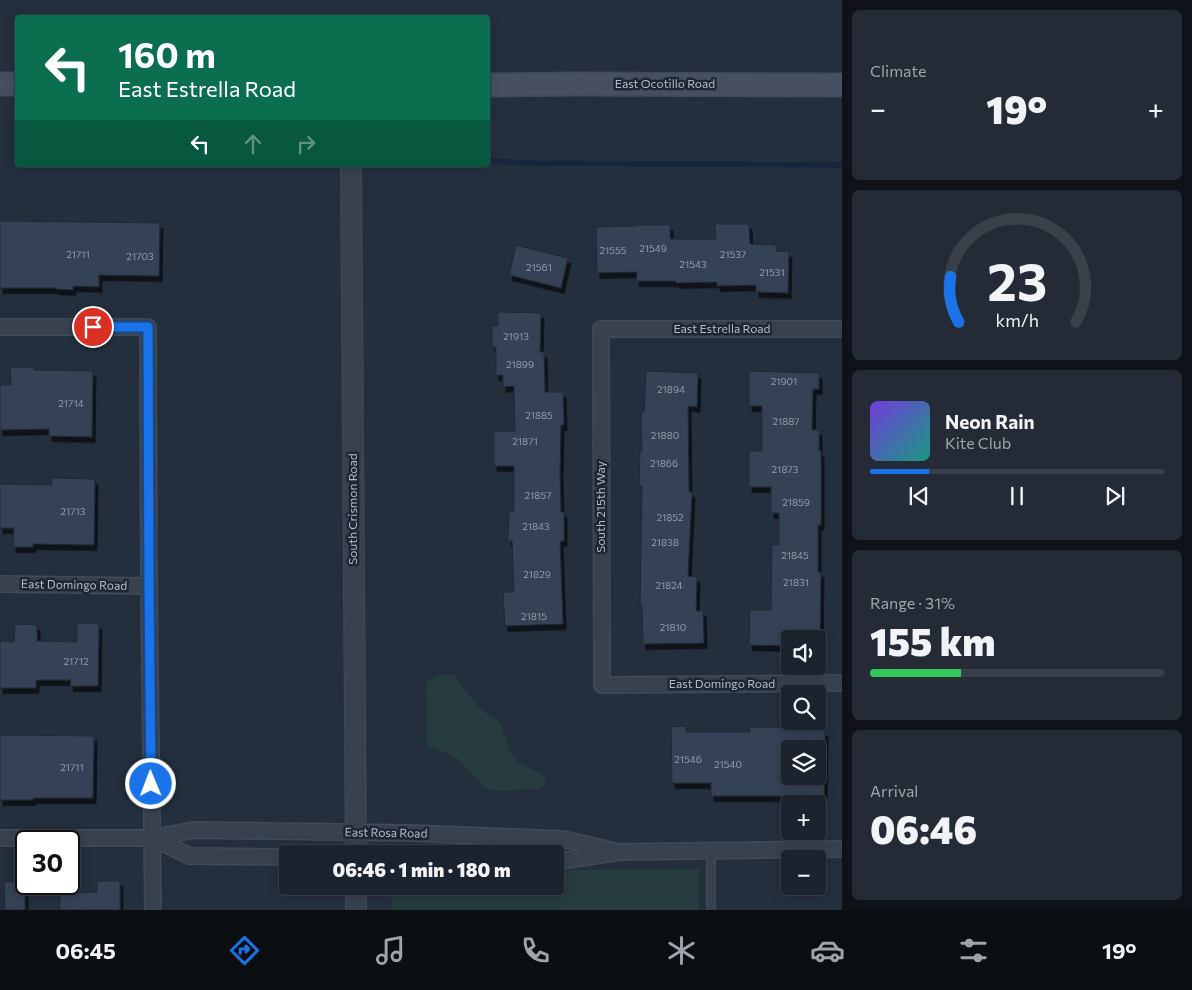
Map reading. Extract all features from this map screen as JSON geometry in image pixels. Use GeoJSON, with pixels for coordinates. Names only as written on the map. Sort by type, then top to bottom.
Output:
{"type":"FeatureCollection","features":[{"type":"Feature","properties":{"kind":"main road"},"geometry":{"type":"LineString","coordinates":[[0,84],[15,84]]}},
{"type":"Feature","properties":{"kind":"main road","name":"East Ocotillo Road"},"geometry":{"type":"LineString","coordinates":[[490,85],[842,85]]}},
{"type":"Feature","properties":{"kind":"street","name":"South Crismon Road"},"geometry":{"type":"LineString","coordinates":[[351,167],[356,845]]}},
{"type":"Feature","properties":{"kind":"street"},"geometry":{"type":"LineString","coordinates":[[0,327],[148,327],[153,910]]}},
{"type":"Feature","properties":{"kind":"street","name":"East Estrella Road"},"geometry":{"type":"LineString","coordinates":[[601,330],[842,329]]}},
{"type":"Feature","properties":{"kind":"street","name":"South 215th Way"},"geometry":{"type":"LineString","coordinates":[[601,330],[602,685]]}},
{"type":"Feature","properties":{"kind":"street","name":"East Domingo Road"},"geometry":{"type":"LineString","coordinates":[[0,584],[149,586]]}},
{"type":"Feature","properties":{"kind":"street","name":"East Domingo Road"},"geometry":{"type":"LineString","coordinates":[[602,685],[842,684]]}},
{"type":"Feature","properties":{"kind":"street","name":"East Rosa Road"},"geometry":{"type":"LineString","coordinates":[[0,838],[152,838],[192,830],[356,833],[563,839],[619,852]]}},
{"type":"Feature","properties":{"kind":"street","name":"East Rosa Road"},"geometry":{"type":"LineString","coordinates":[[152,838],[190,856],[279,857]]}},
{"type":"Feature","properties":{"kind":"street","name":"East Rosa Road"},"geometry":{"type":"LineString","coordinates":[[564,861],[619,852],[842,849]]}},
{"type":"Feature","properties":{"kind":"street"},"geometry":{"type":"LineString","coordinates":[[356,895],[356,910]]}},
{"type":"Feature","properties":{"kind":"lane"},"geometry":{"type":"LineString","coordinates":[[711,851],[711,910]]}},
{"type":"Feature","properties":{"kind":"green space"},"geometry":{"type":"Polygon","coordinates":[[[442,674],[455,675],[469,696],[484,712],[500,722],[510,753],[518,762],[543,775],[546,782],[539,789],[497,791],[484,788],[459,759],[427,745],[426,681],[442,674]]]}},
{"type":"Feature","properties":{"kind":"green space"},"geometry":{"type":"Polygon","coordinates":[[[699,869],[699,910],[392,910],[391,895],[564,895],[564,870],[699,869]]]}},
{"type":"Feature","properties":{"kind":"building"},"geometry":{"type":"Polygon","coordinates":[[[0,221],[160,223],[159,276],[99,275],[99,287],[73,286],[73,290],[56,288],[0,288],[0,221]]]}},
{"type":"Feature","properties":{"kind":"building"},"geometry":{"type":"Polygon","coordinates":[[[715,224],[749,224],[750,244],[776,245],[776,251],[789,252],[788,293],[756,292],[756,285],[717,286],[717,282],[676,283],[676,281],[636,281],[637,272],[597,273],[596,227],[670,225],[670,239],[716,239],[715,224]]]}},
{"type":"Feature","properties":{"kind":"building"},"geometry":{"type":"Polygon","coordinates":[[[516,245],[568,258],[561,288],[509,275],[516,245]]]}},
{"type":"Feature","properties":{"kind":"building"},"geometry":{"type":"Polygon","coordinates":[[[498,312],[541,313],[540,352],[544,352],[545,392],[563,392],[564,425],[561,425],[560,472],[561,512],[564,512],[564,541],[560,541],[563,624],[505,626],[503,592],[514,592],[512,541],[508,541],[509,511],[514,511],[514,466],[494,466],[494,431],[515,431],[514,386],[503,387],[503,375],[496,375],[496,347],[492,347],[492,326],[498,326],[498,312]]]}},
{"type":"Feature","properties":{"kind":"building"},"geometry":{"type":"Polygon","coordinates":[[[10,367],[34,367],[34,370],[93,371],[92,437],[49,436],[49,429],[0,430],[0,385],[11,385],[10,367]]]}},
{"type":"Feature","properties":{"kind":"building"},"geometry":{"type":"Polygon","coordinates":[[[646,371],[698,373],[697,407],[688,406],[689,492],[692,492],[688,576],[697,577],[696,611],[703,611],[704,643],[643,644],[642,605],[640,605],[642,486],[639,486],[640,451],[642,451],[641,412],[644,412],[646,371]]]}},
{"type":"Feature","properties":{"kind":"building"},"geometry":{"type":"Polygon","coordinates":[[[749,371],[819,373],[819,389],[813,389],[812,430],[819,430],[819,451],[821,451],[821,525],[818,525],[818,572],[821,572],[820,630],[781,630],[781,646],[749,645],[750,610],[771,610],[772,545],[779,545],[779,513],[771,513],[771,487],[749,487],[749,451],[762,451],[762,406],[749,406],[749,371]]]}},
{"type":"Feature","properties":{"kind":"building"},"geometry":{"type":"Polygon","coordinates":[[[52,478],[95,479],[94,545],[33,544],[33,547],[13,547],[14,528],[0,528],[0,484],[52,485],[52,478]]]}},
{"type":"Feature","properties":{"kind":"building"},"geometry":{"type":"Polygon","coordinates":[[[77,623],[99,624],[98,686],[70,686],[71,680],[36,680],[36,688],[0,688],[0,641],[14,642],[15,624],[37,625],[37,641],[77,642],[77,623]]]}},
{"type":"Feature","properties":{"kind":"building"},"geometry":{"type":"Polygon","coordinates":[[[686,726],[686,732],[750,732],[749,727],[781,727],[781,730],[825,731],[825,740],[781,740],[781,785],[824,785],[824,795],[711,796],[711,783],[672,783],[671,727],[686,726]]]}},
{"type":"Feature","properties":{"kind":"building"},"geometry":{"type":"Polygon","coordinates":[[[0,735],[94,736],[93,798],[0,800],[0,735]]]}},
{"type":"Feature","properties":{"kind":"building"},"geometry":{"type":"Polygon","coordinates":[[[15,881],[15,895],[25,895],[25,910],[5,910],[4,882],[15,881]]]}},
{"type":"Feature","properties":{"kind":"building"},"geometry":{"type":"Polygon","coordinates":[[[97,881],[120,881],[120,910],[60,910],[60,895],[80,895],[80,892],[97,892],[97,881]]]}},
{"type":"Feature","properties":{"kind":"waterway"},"geometry":{"type":"LineString","coordinates":[[490,161],[842,165]]}},
{"type":"Feature","properties":{"kind":"route"},"geometry":{"type":"LineString","coordinates":[[93,327],[148,327],[151,784]]}}]}
